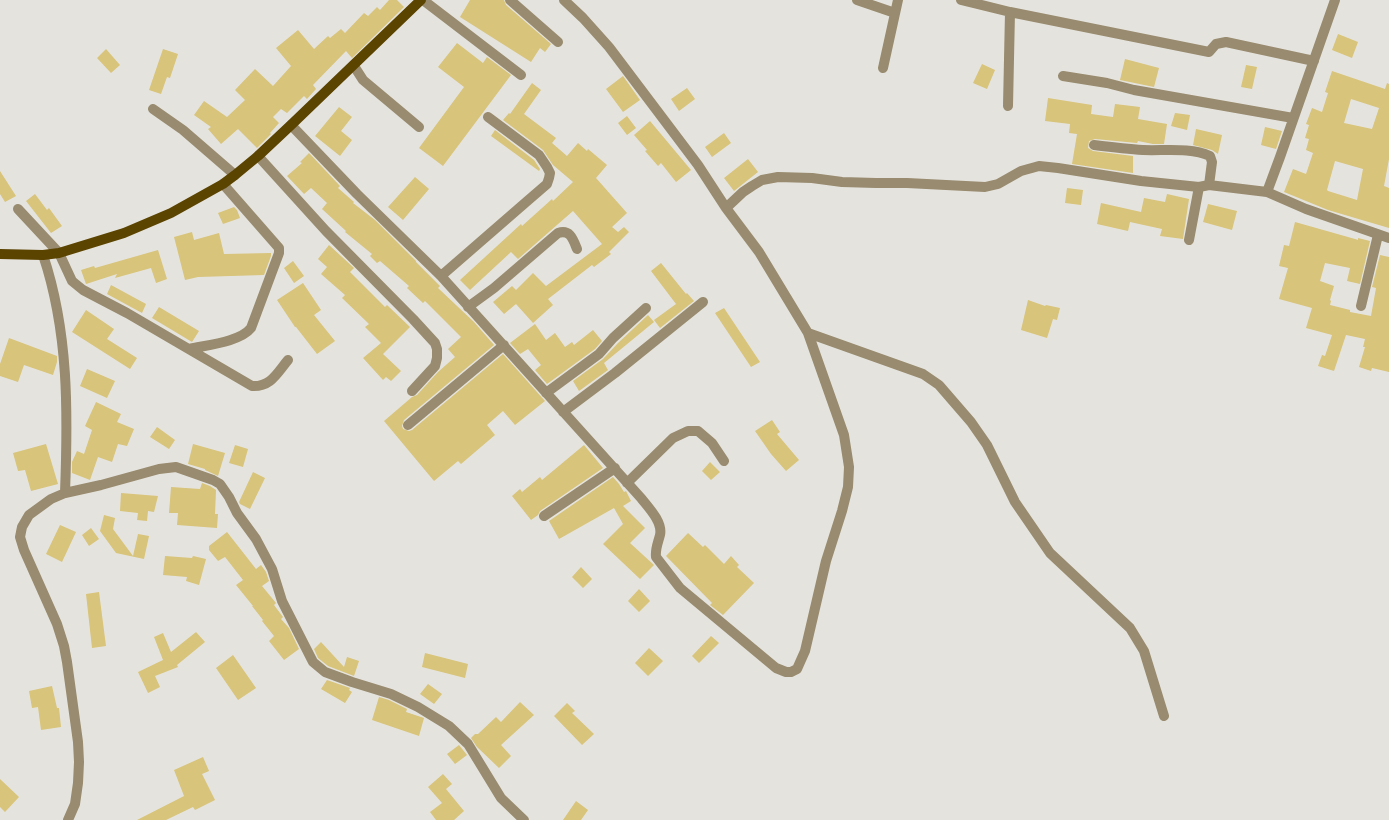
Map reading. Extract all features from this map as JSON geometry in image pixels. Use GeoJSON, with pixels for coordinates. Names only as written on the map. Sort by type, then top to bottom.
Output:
{"type":"FeatureCollection","features":[{"type":"Feature","properties":{"kind":"main road"},"geometry":{"type":"LineString","coordinates":[[0,254],[43,255],[58,253],[124,233],[171,213],[223,184],[235,176],[258,156],[422,0]]}},
{"type":"Feature","properties":{"kind":"street"},"geometry":{"type":"LineString","coordinates":[[422,0],[521,76]]}},
{"type":"Feature","properties":{"kind":"street"},"geometry":{"type":"LineString","coordinates":[[510,0],[558,42]]}},
{"type":"Feature","properties":{"kind":"street"},"geometry":{"type":"LineString","coordinates":[[291,125],[357,194],[441,276],[615,468],[653,514],[659,525],[660,533],[655,551],[656,557],[680,588],[776,668],[786,672],[791,672],[797,669],[805,651],[826,561],[844,505],[848,487],[849,467],[844,435],[808,333],[759,252],[726,208],[698,165],[609,47],[583,18],[564,0]]}},
{"type":"Feature","properties":{"kind":"street"},"geometry":{"type":"LineString","coordinates":[[857,0],[895,13]]}},
{"type":"Feature","properties":{"kind":"street"},"geometry":{"type":"LineString","coordinates":[[883,68],[898,0]]}},
{"type":"Feature","properties":{"kind":"street"},"geometry":{"type":"LineString","coordinates":[[961,0],[1010,12],[1209,52],[1216,44],[1226,42],[1314,62]]}},
{"type":"Feature","properties":{"kind":"street"},"geometry":{"type":"LineString","coordinates":[[1266,192],[1280,157],[1335,0]]}},
{"type":"Feature","properties":{"kind":"street"},"geometry":{"type":"LineString","coordinates":[[1008,106],[1010,12]]}},
{"type":"Feature","properties":{"kind":"street"},"geometry":{"type":"LineString","coordinates":[[354,66],[363,80],[419,127]]}},
{"type":"Feature","properties":{"kind":"street"},"geometry":{"type":"LineString","coordinates":[[1063,76],[1107,83],[1142,92],[1293,118]]}},
{"type":"Feature","properties":{"kind":"street"},"geometry":{"type":"LineString","coordinates":[[153,109],[183,130],[235,176]]}},
{"type":"Feature","properties":{"kind":"street"},"geometry":{"type":"LineString","coordinates":[[441,276],[546,184],[549,178],[550,173],[538,155],[488,116]]}},
{"type":"Feature","properties":{"kind":"street"},"geometry":{"type":"LineString","coordinates":[[1094,145],[1141,150],[1189,151],[1210,156],[1212,162],[1188,240]]}},
{"type":"Feature","properties":{"kind":"street"},"geometry":{"type":"LineString","coordinates":[[258,156],[326,232],[435,343],[437,358],[434,366],[412,391]]}},
{"type":"Feature","properties":{"kind":"street"},"geometry":{"type":"LineString","coordinates":[[726,208],[742,192],[762,180],[778,177],[812,178],[842,182],[907,183],[985,187],[998,184],[1021,171],[1039,166],[1141,181],[1266,192],[1306,209],[1389,238]]}},
{"type":"Feature","properties":{"kind":"street"},"geometry":{"type":"LineString","coordinates":[[189,349],[223,341],[247,333],[251,328],[279,253],[279,248],[223,184]]}},
{"type":"Feature","properties":{"kind":"street"},"geometry":{"type":"LineString","coordinates":[[18,209],[58,253],[72,281],[82,290],[127,313],[252,386],[267,384],[288,360]]}},
{"type":"Feature","properties":{"kind":"street"},"geometry":{"type":"LineString","coordinates":[[468,307],[494,288],[558,233],[569,233],[577,249]]}},
{"type":"Feature","properties":{"kind":"street"},"geometry":{"type":"LineString","coordinates":[[1361,306],[1378,235]]}},
{"type":"Feature","properties":{"kind":"street"},"geometry":{"type":"LineString","coordinates":[[43,255],[51,277],[59,317],[65,365],[67,440],[65,493]]}},
{"type":"Feature","properties":{"kind":"street"},"geometry":{"type":"LineString","coordinates":[[563,412],[703,302]]}},
{"type":"Feature","properties":{"kind":"street"},"geometry":{"type":"LineString","coordinates":[[546,393],[599,354],[613,338],[646,308]]}},
{"type":"Feature","properties":{"kind":"street"},"geometry":{"type":"LineString","coordinates":[[808,333],[923,374],[939,386],[971,422],[987,445],[1015,502],[1050,553],[1130,628],[1144,651],[1164,716]]}},
{"type":"Feature","properties":{"kind":"street"},"geometry":{"type":"LineString","coordinates":[[408,425],[504,345]]}},
{"type":"Feature","properties":{"kind":"street"},"geometry":{"type":"LineString","coordinates":[[627,483],[673,438],[688,431],[698,431],[712,443],[724,461]]}},
{"type":"Feature","properties":{"kind":"street"},"geometry":{"type":"LineString","coordinates":[[68,820],[75,804],[79,762],[78,742],[66,657],[57,624],[24,550],[20,537],[22,527],[29,515],[50,499],[65,493],[176,466],[220,484],[256,539],[272,570],[282,601],[313,662],[325,672],[391,694],[418,707],[449,726],[468,744],[501,798],[524,820]]}},
{"type":"Feature","properties":{"kind":"street"},"geometry":{"type":"LineString","coordinates":[[544,516],[615,468]]}},
{"type":"Feature","properties":{"kind":"building"},"geometry":{"type":"Polygon","coordinates":[[[389,0],[397,0],[404,7],[352,58],[346,51],[313,85],[316,89],[307,99],[304,96],[287,113],[281,109],[273,117],[279,123],[270,133],[271,134],[257,148],[238,129],[221,144],[208,129],[211,127],[194,115],[204,101],[227,117],[245,100],[235,90],[255,69],[273,86],[291,66],[276,48],[298,30],[314,49],[328,36],[330,38],[341,29],[345,33],[364,13],[368,16],[377,7],[380,10],[389,0]]]}},
{"type":"Feature","properties":{"kind":"building"},"geometry":{"type":"Polygon","coordinates":[[[470,0],[504,0],[506,5],[551,44],[545,52],[540,48],[531,62],[460,17],[470,0]]]}},
{"type":"Feature","properties":{"kind":"building"},"geometry":{"type":"Polygon","coordinates":[[[1338,34],[1358,42],[1352,58],[1332,50],[1338,34]]]}},
{"type":"Feature","properties":{"kind":"building"},"geometry":{"type":"Polygon","coordinates":[[[457,43],[483,63],[487,57],[511,75],[443,166],[419,148],[464,87],[438,67],[457,43]]]}},
{"type":"Feature","properties":{"kind":"building"},"geometry":{"type":"Polygon","coordinates":[[[106,49],[120,65],[111,73],[97,58],[106,49]]]}},
{"type":"Feature","properties":{"kind":"building"},"geometry":{"type":"Polygon","coordinates":[[[163,49],[178,54],[170,78],[167,77],[161,94],[149,90],[163,49]]]}},
{"type":"Feature","properties":{"kind":"building"},"geometry":{"type":"Polygon","coordinates":[[[1125,59],[1159,68],[1154,87],[1120,80],[1125,59]]]}},
{"type":"Feature","properties":{"kind":"building"},"geometry":{"type":"Polygon","coordinates":[[[982,64],[995,70],[987,89],[973,83],[982,64]]]}},
{"type":"Feature","properties":{"kind":"building"},"geometry":{"type":"Polygon","coordinates":[[[1246,65],[1257,67],[1252,89],[1241,87],[1246,65]]]}},
{"type":"Feature","properties":{"kind":"building"},"geometry":{"type":"Polygon","coordinates":[[[1332,71],[1385,89],[1387,83],[1389,84],[1389,159],[1384,186],[1389,188],[1389,228],[1328,210],[1284,192],[1293,169],[1306,174],[1313,153],[1306,150],[1309,139],[1305,138],[1309,125],[1306,124],[1312,108],[1322,112],[1328,93],[1325,92],[1332,71]],[[1351,99],[1344,123],[1372,129],[1379,108],[1351,99]],[[1335,161],[1327,190],[1357,200],[1363,169],[1335,161]]]}},
{"type":"Feature","properties":{"kind":"building"},"geometry":{"type":"Polygon","coordinates":[[[623,76],[640,100],[623,112],[606,89],[623,76]]]}},
{"type":"Feature","properties":{"kind":"building"},"geometry":{"type":"Polygon","coordinates":[[[532,83],[541,90],[524,114],[556,138],[552,143],[567,156],[578,143],[587,151],[588,149],[607,165],[596,178],[627,213],[612,227],[618,232],[624,227],[629,232],[609,252],[611,254],[594,267],[592,265],[548,299],[553,305],[533,323],[516,304],[504,314],[493,302],[512,286],[516,290],[533,273],[546,286],[602,244],[573,211],[518,259],[511,252],[470,290],[460,280],[521,224],[522,226],[552,199],[553,201],[573,182],[553,165],[543,150],[503,120],[509,113],[510,114],[532,83]]]}},
{"type":"Feature","properties":{"kind":"building"},"geometry":{"type":"Polygon","coordinates":[[[687,88],[695,99],[679,111],[671,99],[687,88]]]}},
{"type":"Feature","properties":{"kind":"building"},"geometry":{"type":"Polygon","coordinates":[[[1048,98],[1092,105],[1091,114],[1113,117],[1115,104],[1140,107],[1138,119],[1167,124],[1164,144],[1095,139],[1089,141],[1088,148],[1093,151],[1133,156],[1133,173],[1072,164],[1077,134],[1069,133],[1070,124],[1045,121],[1048,98]]]}},
{"type":"Feature","properties":{"kind":"building"},"geometry":{"type":"Polygon","coordinates":[[[339,107],[352,117],[341,131],[352,140],[340,156],[315,136],[339,107]]]}},
{"type":"Feature","properties":{"kind":"building"},"geometry":{"type":"Polygon","coordinates":[[[1175,113],[1190,115],[1187,130],[1171,126],[1175,113]]]}},
{"type":"Feature","properties":{"kind":"building"},"geometry":{"type":"Polygon","coordinates":[[[627,116],[636,128],[627,135],[618,123],[627,116]]]}},
{"type":"Feature","properties":{"kind":"building"},"geometry":{"type":"Polygon","coordinates":[[[650,121],[691,170],[676,182],[661,163],[658,166],[634,135],[650,121]]]}},
{"type":"Feature","properties":{"kind":"building"},"geometry":{"type":"Polygon","coordinates":[[[1265,127],[1282,131],[1276,149],[1261,145],[1265,127]]]}},
{"type":"Feature","properties":{"kind":"building"},"geometry":{"type":"Polygon","coordinates":[[[1196,129],[1222,135],[1218,154],[1212,150],[1193,145],[1196,129]]]}},
{"type":"Feature","properties":{"kind":"building"},"geometry":{"type":"Polygon","coordinates":[[[495,130],[534,160],[540,169],[539,171],[491,136],[495,130]]]}},
{"type":"Feature","properties":{"kind":"building"},"geometry":{"type":"Polygon","coordinates":[[[724,133],[731,143],[712,157],[705,147],[724,133]]]}},
{"type":"Feature","properties":{"kind":"building"},"geometry":{"type":"Polygon","coordinates":[[[309,153],[340,186],[338,188],[354,202],[353,203],[375,220],[416,261],[440,286],[438,288],[474,322],[494,345],[404,420],[402,426],[403,429],[409,431],[412,430],[503,354],[545,401],[515,425],[503,411],[487,425],[495,435],[461,464],[458,461],[434,481],[384,421],[412,397],[417,395],[438,372],[455,357],[448,349],[461,337],[425,301],[423,303],[407,288],[409,286],[380,261],[377,263],[370,256],[372,254],[345,232],[346,231],[322,209],[327,203],[311,188],[304,194],[287,176],[302,163],[300,162],[309,153]]]}},
{"type":"Feature","properties":{"kind":"building"},"geometry":{"type":"Polygon","coordinates":[[[748,159],[758,172],[734,191],[724,178],[748,159]]]}},
{"type":"Feature","properties":{"kind":"building"},"geometry":{"type":"Polygon","coordinates":[[[0,171],[16,196],[5,202],[0,194],[0,171]]]}},
{"type":"Feature","properties":{"kind":"building"},"geometry":{"type":"Polygon","coordinates":[[[415,177],[429,189],[403,220],[388,207],[415,177]]]}},
{"type":"Feature","properties":{"kind":"building"},"geometry":{"type":"Polygon","coordinates":[[[1067,188],[1083,190],[1081,205],[1065,203],[1067,188]]]}},
{"type":"Feature","properties":{"kind":"building"},"geometry":{"type":"Polygon","coordinates":[[[35,194],[47,210],[49,208],[62,226],[51,233],[26,201],[35,194]]]}},
{"type":"Feature","properties":{"kind":"building"},"geometry":{"type":"Polygon","coordinates":[[[1167,194],[1189,199],[1183,239],[1160,236],[1162,229],[1130,222],[1128,231],[1097,224],[1101,203],[1141,212],[1144,198],[1165,202],[1167,194]]]}},
{"type":"Feature","properties":{"kind":"building"},"geometry":{"type":"Polygon","coordinates":[[[1208,204],[1237,211],[1232,230],[1203,222],[1208,204]]]}},
{"type":"Feature","properties":{"kind":"building"},"geometry":{"type":"Polygon","coordinates":[[[234,207],[240,218],[223,224],[218,213],[234,207]]]}},
{"type":"Feature","properties":{"kind":"building"},"geometry":{"type":"Polygon","coordinates":[[[1295,222],[1358,240],[1358,238],[1370,241],[1360,284],[1347,281],[1350,268],[1325,263],[1320,281],[1334,286],[1330,305],[1350,310],[1350,312],[1371,316],[1376,288],[1372,287],[1380,255],[1389,257],[1389,372],[1372,368],[1371,371],[1359,367],[1365,347],[1363,347],[1365,339],[1346,335],[1334,371],[1318,366],[1322,355],[1325,356],[1332,335],[1306,328],[1312,308],[1279,299],[1288,268],[1279,266],[1284,245],[1289,246],[1295,222]]]}},
{"type":"Feature","properties":{"kind":"building"},"geometry":{"type":"Polygon","coordinates":[[[192,232],[194,240],[219,233],[224,254],[271,253],[264,275],[198,277],[185,280],[174,237],[192,232]]]}},
{"type":"Feature","properties":{"kind":"building"},"geometry":{"type":"Polygon","coordinates":[[[329,245],[354,268],[350,272],[385,307],[387,305],[410,327],[383,354],[401,371],[391,381],[386,377],[383,380],[363,358],[381,343],[365,327],[369,324],[342,298],[345,295],[321,274],[327,267],[318,259],[329,245]]]}},
{"type":"Feature","properties":{"kind":"building"},"geometry":{"type":"Polygon","coordinates":[[[158,250],[167,279],[156,283],[151,268],[115,278],[117,274],[86,284],[81,270],[94,266],[95,268],[158,250]]]}},
{"type":"Feature","properties":{"kind":"building"},"geometry":{"type":"Polygon","coordinates":[[[293,261],[304,276],[294,283],[284,268],[293,261]]]}},
{"type":"Feature","properties":{"kind":"building"},"geometry":{"type":"Polygon","coordinates":[[[661,263],[686,294],[687,293],[694,301],[660,328],[654,320],[676,304],[651,271],[661,263]]]}},
{"type":"Feature","properties":{"kind":"building"},"geometry":{"type":"Polygon","coordinates":[[[303,283],[321,310],[314,315],[335,341],[317,354],[295,327],[277,300],[303,283]]]}},
{"type":"Feature","properties":{"kind":"building"},"geometry":{"type":"Polygon","coordinates":[[[111,285],[146,304],[142,313],[107,294],[111,285]]]}},
{"type":"Feature","properties":{"kind":"building"},"geometry":{"type":"Polygon","coordinates":[[[1028,300],[1045,306],[1060,308],[1057,320],[1053,319],[1047,338],[1021,330],[1028,300]]]}},
{"type":"Feature","properties":{"kind":"building"},"geometry":{"type":"Polygon","coordinates":[[[159,307],[199,331],[192,342],[152,318],[159,307]]]}},
{"type":"Feature","properties":{"kind":"building"},"geometry":{"type":"Polygon","coordinates":[[[724,308],[760,362],[751,367],[715,313],[724,308]]]}},
{"type":"Feature","properties":{"kind":"building"},"geometry":{"type":"Polygon","coordinates":[[[86,310],[114,329],[107,339],[137,358],[130,369],[72,332],[86,310]]]}},
{"type":"Feature","properties":{"kind":"building"},"geometry":{"type":"Polygon","coordinates":[[[648,315],[654,322],[604,363],[608,370],[579,391],[573,381],[603,359],[648,315]]]}},
{"type":"Feature","properties":{"kind":"building"},"geometry":{"type":"Polygon","coordinates":[[[535,324],[546,340],[555,333],[565,347],[572,342],[574,345],[593,330],[602,341],[595,349],[547,384],[535,370],[541,365],[528,349],[520,354],[510,343],[535,324]]]}},
{"type":"Feature","properties":{"kind":"building"},"geometry":{"type":"Polygon","coordinates":[[[9,338],[57,356],[57,362],[53,375],[24,365],[18,382],[0,376],[0,364],[9,338]]]}},
{"type":"Feature","properties":{"kind":"building"},"geometry":{"type":"Polygon","coordinates":[[[87,369],[115,381],[107,398],[80,386],[87,369]]]}},
{"type":"Feature","properties":{"kind":"building"},"geometry":{"type":"Polygon","coordinates":[[[96,402],[121,414],[117,422],[134,429],[127,446],[118,444],[112,462],[98,457],[90,480],[72,473],[72,462],[77,451],[84,454],[92,430],[85,426],[96,402]]]}},
{"type":"Feature","properties":{"kind":"building"},"geometry":{"type":"Polygon","coordinates":[[[772,420],[780,432],[777,434],[799,460],[786,471],[771,454],[755,431],[772,420]]]}},
{"type":"Feature","properties":{"kind":"building"},"geometry":{"type":"Polygon","coordinates":[[[157,427],[175,440],[169,449],[150,437],[157,427]]]}},
{"type":"Feature","properties":{"kind":"building"},"geometry":{"type":"Polygon","coordinates":[[[46,444],[58,484],[31,491],[25,470],[18,471],[13,453],[46,444]]]}},
{"type":"Feature","properties":{"kind":"building"},"geometry":{"type":"Polygon","coordinates":[[[193,444],[225,453],[218,476],[205,469],[188,464],[193,444]]]}},
{"type":"Feature","properties":{"kind":"building"},"geometry":{"type":"Polygon","coordinates":[[[235,445],[248,449],[243,467],[229,463],[235,445]]]}},
{"type":"Feature","properties":{"kind":"building"},"geometry":{"type":"Polygon","coordinates":[[[584,445],[603,468],[540,511],[538,515],[531,520],[512,496],[520,489],[522,492],[540,477],[542,480],[584,445]]]}},
{"type":"Feature","properties":{"kind":"building"},"geometry":{"type":"Polygon","coordinates":[[[710,462],[720,472],[711,480],[702,471],[710,462]]]}},
{"type":"Feature","properties":{"kind":"building"},"geometry":{"type":"Polygon","coordinates":[[[253,472],[265,478],[250,509],[239,502],[253,472]]]}},
{"type":"Feature","properties":{"kind":"building"},"geometry":{"type":"Polygon","coordinates":[[[613,477],[624,492],[626,491],[631,501],[623,506],[645,528],[630,543],[654,565],[640,579],[603,544],[623,524],[614,508],[559,539],[549,521],[613,477]]]}},
{"type":"Feature","properties":{"kind":"building"},"geometry":{"type":"Polygon","coordinates":[[[202,483],[216,490],[215,514],[218,514],[217,528],[177,525],[178,513],[169,513],[171,487],[200,489],[202,483]]]}},
{"type":"Feature","properties":{"kind":"building"},"geometry":{"type":"Polygon","coordinates":[[[121,493],[158,496],[154,512],[148,511],[147,521],[137,520],[138,513],[120,511],[121,493]]]}},
{"type":"Feature","properties":{"kind":"building"},"geometry":{"type":"Polygon","coordinates":[[[104,515],[115,518],[113,529],[133,556],[138,534],[149,536],[144,559],[116,553],[100,531],[104,515]]]}},
{"type":"Feature","properties":{"kind":"building"},"geometry":{"type":"Polygon","coordinates":[[[60,525],[76,532],[62,562],[46,554],[60,525]]]}},
{"type":"Feature","properties":{"kind":"building"},"geometry":{"type":"Polygon","coordinates":[[[91,528],[99,539],[89,546],[82,535],[91,528]]]}},
{"type":"Feature","properties":{"kind":"building"},"geometry":{"type":"Polygon","coordinates":[[[227,532],[256,569],[261,565],[266,572],[269,581],[262,586],[276,603],[274,605],[283,617],[281,619],[289,628],[299,649],[284,660],[269,641],[274,636],[236,585],[243,580],[225,557],[218,561],[209,550],[209,546],[227,532]]]}},
{"type":"Feature","properties":{"kind":"building"},"geometry":{"type":"Polygon","coordinates":[[[688,533],[703,547],[705,545],[724,564],[731,556],[739,565],[737,567],[754,583],[723,615],[710,605],[712,603],[666,556],[688,533]]]}},
{"type":"Feature","properties":{"kind":"building"},"geometry":{"type":"Polygon","coordinates":[[[165,556],[192,558],[193,556],[206,559],[199,585],[186,581],[187,577],[163,575],[165,556]]]}},
{"type":"Feature","properties":{"kind":"building"},"geometry":{"type":"Polygon","coordinates":[[[581,567],[592,579],[583,588],[572,577],[581,567]]]}},
{"type":"Feature","properties":{"kind":"building"},"geometry":{"type":"Polygon","coordinates":[[[639,589],[650,601],[639,612],[628,601],[639,589]]]}},
{"type":"Feature","properties":{"kind":"building"},"geometry":{"type":"Polygon","coordinates":[[[99,592],[106,646],[92,648],[86,594],[99,592]]]}},
{"type":"Feature","properties":{"kind":"building"},"geometry":{"type":"Polygon","coordinates":[[[196,632],[205,642],[177,665],[178,667],[155,676],[160,687],[148,693],[138,672],[163,660],[154,637],[163,633],[171,652],[196,632]]]}},
{"type":"Feature","properties":{"kind":"building"},"geometry":{"type":"Polygon","coordinates":[[[711,636],[719,643],[699,663],[692,656],[711,636]]]}},
{"type":"Feature","properties":{"kind":"building"},"geometry":{"type":"Polygon","coordinates":[[[321,642],[344,667],[347,657],[359,661],[354,676],[328,666],[318,658],[314,649],[321,642]]]}},
{"type":"Feature","properties":{"kind":"building"},"geometry":{"type":"Polygon","coordinates":[[[649,648],[663,661],[648,676],[635,663],[649,648]]]}},
{"type":"Feature","properties":{"kind":"building"},"geometry":{"type":"Polygon","coordinates":[[[425,653],[468,664],[465,678],[422,667],[425,653]]]}},
{"type":"Feature","properties":{"kind":"building"},"geometry":{"type":"Polygon","coordinates":[[[233,655],[256,688],[238,700],[216,668],[233,655]]]}},
{"type":"Feature","properties":{"kind":"building"},"geometry":{"type":"Polygon","coordinates":[[[327,680],[350,688],[349,690],[352,692],[345,703],[321,689],[327,680]]]}},
{"type":"Feature","properties":{"kind":"building"},"geometry":{"type":"Polygon","coordinates":[[[428,684],[442,694],[434,704],[420,694],[428,684]]]}},
{"type":"Feature","properties":{"kind":"building"},"geometry":{"type":"Polygon","coordinates":[[[52,686],[57,708],[59,708],[61,727],[41,730],[38,707],[32,708],[29,691],[52,686]]]}},
{"type":"Feature","properties":{"kind":"building"},"geometry":{"type":"Polygon","coordinates":[[[379,697],[407,709],[406,712],[424,718],[419,736],[372,720],[379,697]]]}},
{"type":"Feature","properties":{"kind":"building"},"geometry":{"type":"Polygon","coordinates":[[[520,702],[534,715],[501,745],[511,756],[499,768],[477,747],[471,738],[475,734],[478,734],[496,717],[501,722],[520,702]]]}},
{"type":"Feature","properties":{"kind":"building"},"geometry":{"type":"Polygon","coordinates":[[[567,703],[575,711],[572,713],[594,734],[582,745],[554,716],[567,703]]]}},
{"type":"Feature","properties":{"kind":"building"},"geometry":{"type":"Polygon","coordinates":[[[459,745],[467,755],[455,764],[447,754],[459,745]]]}},
{"type":"Feature","properties":{"kind":"building"},"geometry":{"type":"Polygon","coordinates":[[[203,757],[209,771],[202,774],[215,800],[195,810],[193,807],[166,820],[137,820],[184,796],[174,770],[203,757]]]}},
{"type":"Feature","properties":{"kind":"building"},"geometry":{"type":"Polygon","coordinates":[[[443,774],[452,784],[446,789],[464,811],[454,820],[436,820],[430,812],[442,803],[428,787],[443,774]]]}},
{"type":"Feature","properties":{"kind":"building"},"geometry":{"type":"Polygon","coordinates":[[[0,779],[19,797],[5,812],[0,807],[0,779]]]}},
{"type":"Feature","properties":{"kind":"building"},"geometry":{"type":"Polygon","coordinates":[[[576,801],[588,810],[581,820],[563,820],[576,801]]]}}]}
